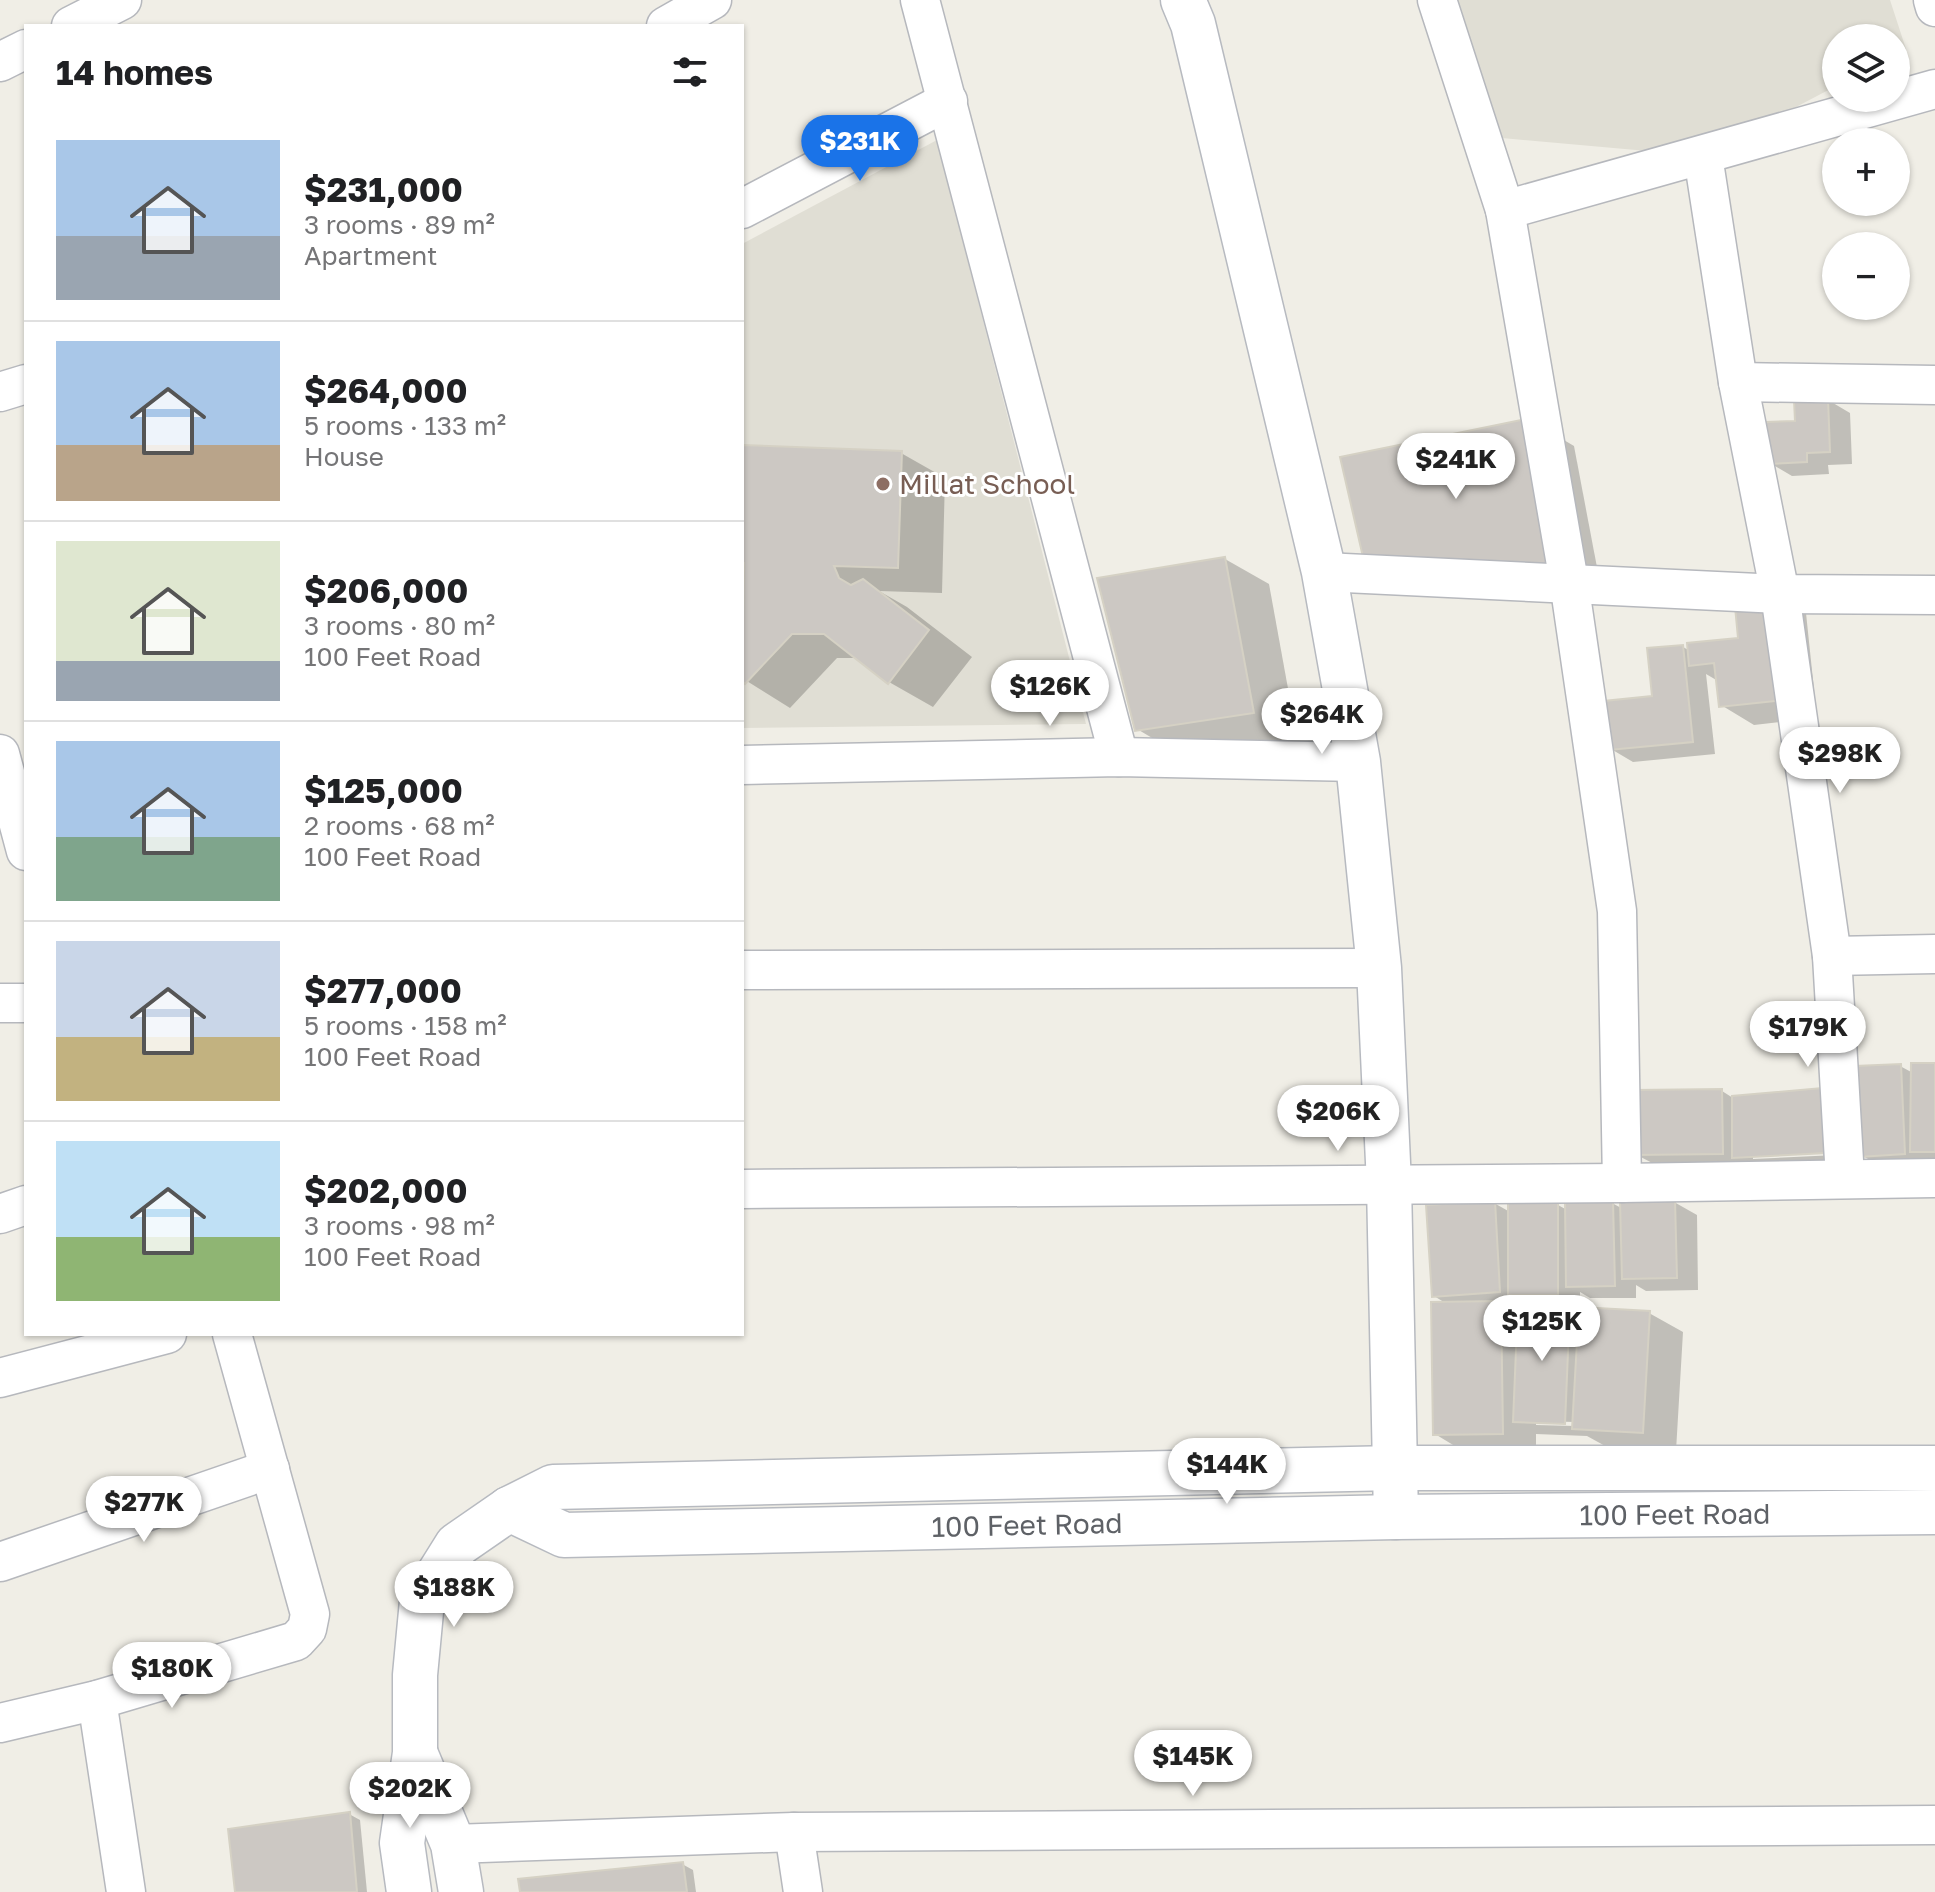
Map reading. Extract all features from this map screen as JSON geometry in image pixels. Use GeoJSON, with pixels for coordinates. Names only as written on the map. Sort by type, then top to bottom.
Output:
{"type":"FeatureCollection","features":[{"type":"Feature","properties":{"kind":"main road"},"geometry":{"type":"LineString","coordinates":[[1183,0],[1193,24],[1324,572],[1358,762],[1379,968],[1389,1184],[1396,1517]]}},
{"type":"Feature","properties":{"kind":"main road","name":"100 Feet Road"},"geometry":{"type":"LineString","coordinates":[[409,1892],[402,1843],[415,1753],[415,1675],[422,1601],[457,1545],[509,1509],[553,1487],[1395,1468],[1935,1468]]}},
{"type":"Feature","properties":{"kind":"main road","name":"100 Feet Road"},"geometry":{"type":"LineString","coordinates":[[509,1509],[564,1535],[1396,1517],[1935,1512]]}},
{"type":"Feature","properties":{"kind":"main road","name":"100 Feet Road"},"geometry":{"type":"LineString","coordinates":[[415,1753],[453,1844],[461,1892]]}},
{"type":"Feature","properties":{"kind":"street"},"geometry":{"type":"LineString","coordinates":[[75,24],[122,0]]}},
{"type":"Feature","properties":{"kind":"street"},"geometry":{"type":"LineString","coordinates":[[670,24],[712,0]]}},
{"type":"Feature","properties":{"kind":"street"},"geometry":{"type":"LineString","coordinates":[[920,0],[1119,757]]}},
{"type":"Feature","properties":{"kind":"street"},"geometry":{"type":"LineString","coordinates":[[1437,0],[1505,210],[1569,582],[1617,911],[1622,1183]]}},
{"type":"Feature","properties":{"kind":"street"},"geometry":{"type":"LineString","coordinates":[[1933,0],[1935,7]]}},
{"type":"Feature","properties":{"kind":"street"},"geometry":{"type":"LineString","coordinates":[[0,62],[24,50]]}},
{"type":"Feature","properties":{"kind":"street"},"geometry":{"type":"LineString","coordinates":[[1505,210],[1935,89]]}},
{"type":"Feature","properties":{"kind":"street"},"geometry":{"type":"LineString","coordinates":[[744,208],[948,101]]}},
{"type":"Feature","properties":{"kind":"street"},"geometry":{"type":"LineString","coordinates":[[1703,156],[1738,382],[1780,594],[1832,956],[1845,1178]]}},
{"type":"Feature","properties":{"kind":"street"},"geometry":{"type":"LineString","coordinates":[[1738,382],[1935,385]]}},
{"type":"Feature","properties":{"kind":"street"},"geometry":{"type":"LineString","coordinates":[[0,392],[24,385]]}},
{"type":"Feature","properties":{"kind":"street"},"geometry":{"type":"LineString","coordinates":[[1324,572],[1780,594],[1935,595]]}},
{"type":"Feature","properties":{"kind":"street"},"geometry":{"type":"LineString","coordinates":[[0,754],[24,844]]}},
{"type":"Feature","properties":{"kind":"street"},"geometry":{"type":"LineString","coordinates":[[744,765],[1119,757],[1358,762]]}},
{"type":"Feature","properties":{"kind":"street"},"geometry":{"type":"LineString","coordinates":[[1832,956],[1935,954]]}},
{"type":"Feature","properties":{"kind":"street"},"geometry":{"type":"LineString","coordinates":[[744,970],[1379,968]]}},
{"type":"Feature","properties":{"kind":"street"},"geometry":{"type":"LineString","coordinates":[[0,1003],[24,1003]]}},
{"type":"Feature","properties":{"kind":"street"},"geometry":{"type":"LineString","coordinates":[[744,1189],[1935,1178]]}},
{"type":"Feature","properties":{"kind":"street"},"geometry":{"type":"LineString","coordinates":[[0,1214],[24,1206]]}},
{"type":"Feature","properties":{"kind":"street"},"geometry":{"type":"LineString","coordinates":[[0,1378],[159,1336]]}},
{"type":"Feature","properties":{"kind":"street"},"geometry":{"type":"LineString","coordinates":[[0,1723],[97,1700],[296,1641],[307,1629],[310,1614],[233,1336]]}},
{"type":"Feature","properties":{"kind":"street"},"geometry":{"type":"LineString","coordinates":[[0,1562],[270,1469]]}},
{"type":"Feature","properties":{"kind":"street"},"geometry":{"type":"LineString","coordinates":[[97,1700],[126,1892]]}},
{"type":"Feature","properties":{"kind":"street"},"geometry":{"type":"LineString","coordinates":[[453,1844],[794,1832],[1935,1825]]}},
{"type":"Feature","properties":{"kind":"street"},"geometry":{"type":"LineString","coordinates":[[794,1832],[803,1892]]}},
{"type":"Feature","properties":{"kind":"shaded area"},"geometry":{"type":"Polygon","coordinates":[[[1456,0],[1890,0],[1898,24],[1822,24],[1822,93],[1703,156],[1502,138],[1456,0]]]}},
{"type":"Feature","properties":{"kind":"shaded area","name":"Millat School"},"geometry":{"type":"Polygon","coordinates":[[[937,140],[1086,724],[744,728],[744,243],[937,140]]]}},
{"type":"Feature","properties":{"kind":"building"},"geometry":{"type":"Polygon","coordinates":[[[1828,398],[1830,452],[1807,453],[1807,462],[1768,464],[1766,422],[1795,421],[1794,400],[1828,398]]]}},
{"type":"Feature","properties":{"kind":"building"},"geometry":{"type":"Polygon","coordinates":[[[1531,418],[1560,575],[1363,557],[1340,457],[1531,418]]]}},
{"type":"Feature","properties":{"kind":"building"},"geometry":{"type":"Polygon","coordinates":[[[744,445],[902,451],[898,568],[834,566],[839,578],[851,585],[863,579],[929,630],[888,684],[824,634],[792,634],[745,684],[744,445]]]}},
{"type":"Feature","properties":{"kind":"building"},"geometry":{"type":"Polygon","coordinates":[[[1225,557],[1254,713],[1135,731],[1097,578],[1225,557]]]}},
{"type":"Feature","properties":{"kind":"building"},"geometry":{"type":"Polygon","coordinates":[[[1773,592],[1784,700],[1719,707],[1714,663],[1689,666],[1687,643],[1738,638],[1734,596],[1773,592]]]}},
{"type":"Feature","properties":{"kind":"building"},"geometry":{"type":"Polygon","coordinates":[[[1683,645],[1693,742],[1609,750],[1604,701],[1652,696],[1647,648],[1683,645]]]}},
{"type":"Feature","properties":{"kind":"building"},"geometry":{"type":"Polygon","coordinates":[[[1911,1063],[1935,1063],[1935,1152],[1910,1152],[1911,1063]]]}},
{"type":"Feature","properties":{"kind":"building"},"geometry":{"type":"Polygon","coordinates":[[[1901,1064],[1905,1154],[1859,1157],[1855,1066],[1901,1064]]]}},
{"type":"Feature","properties":{"kind":"building"},"geometry":{"type":"Polygon","coordinates":[[[1822,1088],[1826,1153],[1732,1158],[1732,1096],[1822,1088]]]}},
{"type":"Feature","properties":{"kind":"building"},"geometry":{"type":"Polygon","coordinates":[[[1722,1089],[1723,1154],[1633,1155],[1635,1090],[1722,1089]]]}},
{"type":"Feature","properties":{"kind":"building"},"geometry":{"type":"Polygon","coordinates":[[[1675,1200],[1677,1278],[1622,1279],[1620,1201],[1675,1200]]]}},
{"type":"Feature","properties":{"kind":"building"},"geometry":{"type":"Polygon","coordinates":[[[1495,1201],[1500,1292],[1432,1297],[1426,1205],[1495,1201]]]}},
{"type":"Feature","properties":{"kind":"building"},"geometry":{"type":"Polygon","coordinates":[[[1565,1201],[1613,1201],[1615,1286],[1566,1287],[1565,1201]]]}},
{"type":"Feature","properties":{"kind":"building"},"geometry":{"type":"Polygon","coordinates":[[[1508,1203],[1558,1203],[1558,1295],[1508,1295],[1508,1203]]]}},
{"type":"Feature","properties":{"kind":"building"},"geometry":{"type":"Polygon","coordinates":[[[1501,1301],[1503,1434],[1433,1435],[1431,1302],[1501,1301]]]}},
{"type":"Feature","properties":{"kind":"building"},"geometry":{"type":"Polygon","coordinates":[[[1518,1302],[1570,1304],[1565,1424],[1513,1422],[1518,1302]]]}},
{"type":"Feature","properties":{"kind":"building"},"geometry":{"type":"Polygon","coordinates":[[[1579,1307],[1650,1311],[1643,1433],[1572,1429],[1579,1307]]]}},
{"type":"Feature","properties":{"kind":"building"},"geometry":{"type":"Polygon","coordinates":[[[350,1812],[357,1892],[235,1892],[228,1829],[350,1812]]]}},
{"type":"Feature","properties":{"kind":"building"},"geometry":{"type":"Polygon","coordinates":[[[683,1862],[687,1892],[520,1892],[518,1879],[683,1862]]]}},
{"type":"Feature","properties":{"kind":"place","name":"Millat School"},"geometry":{"type":"Point","coordinates":[883,484]}}]}
